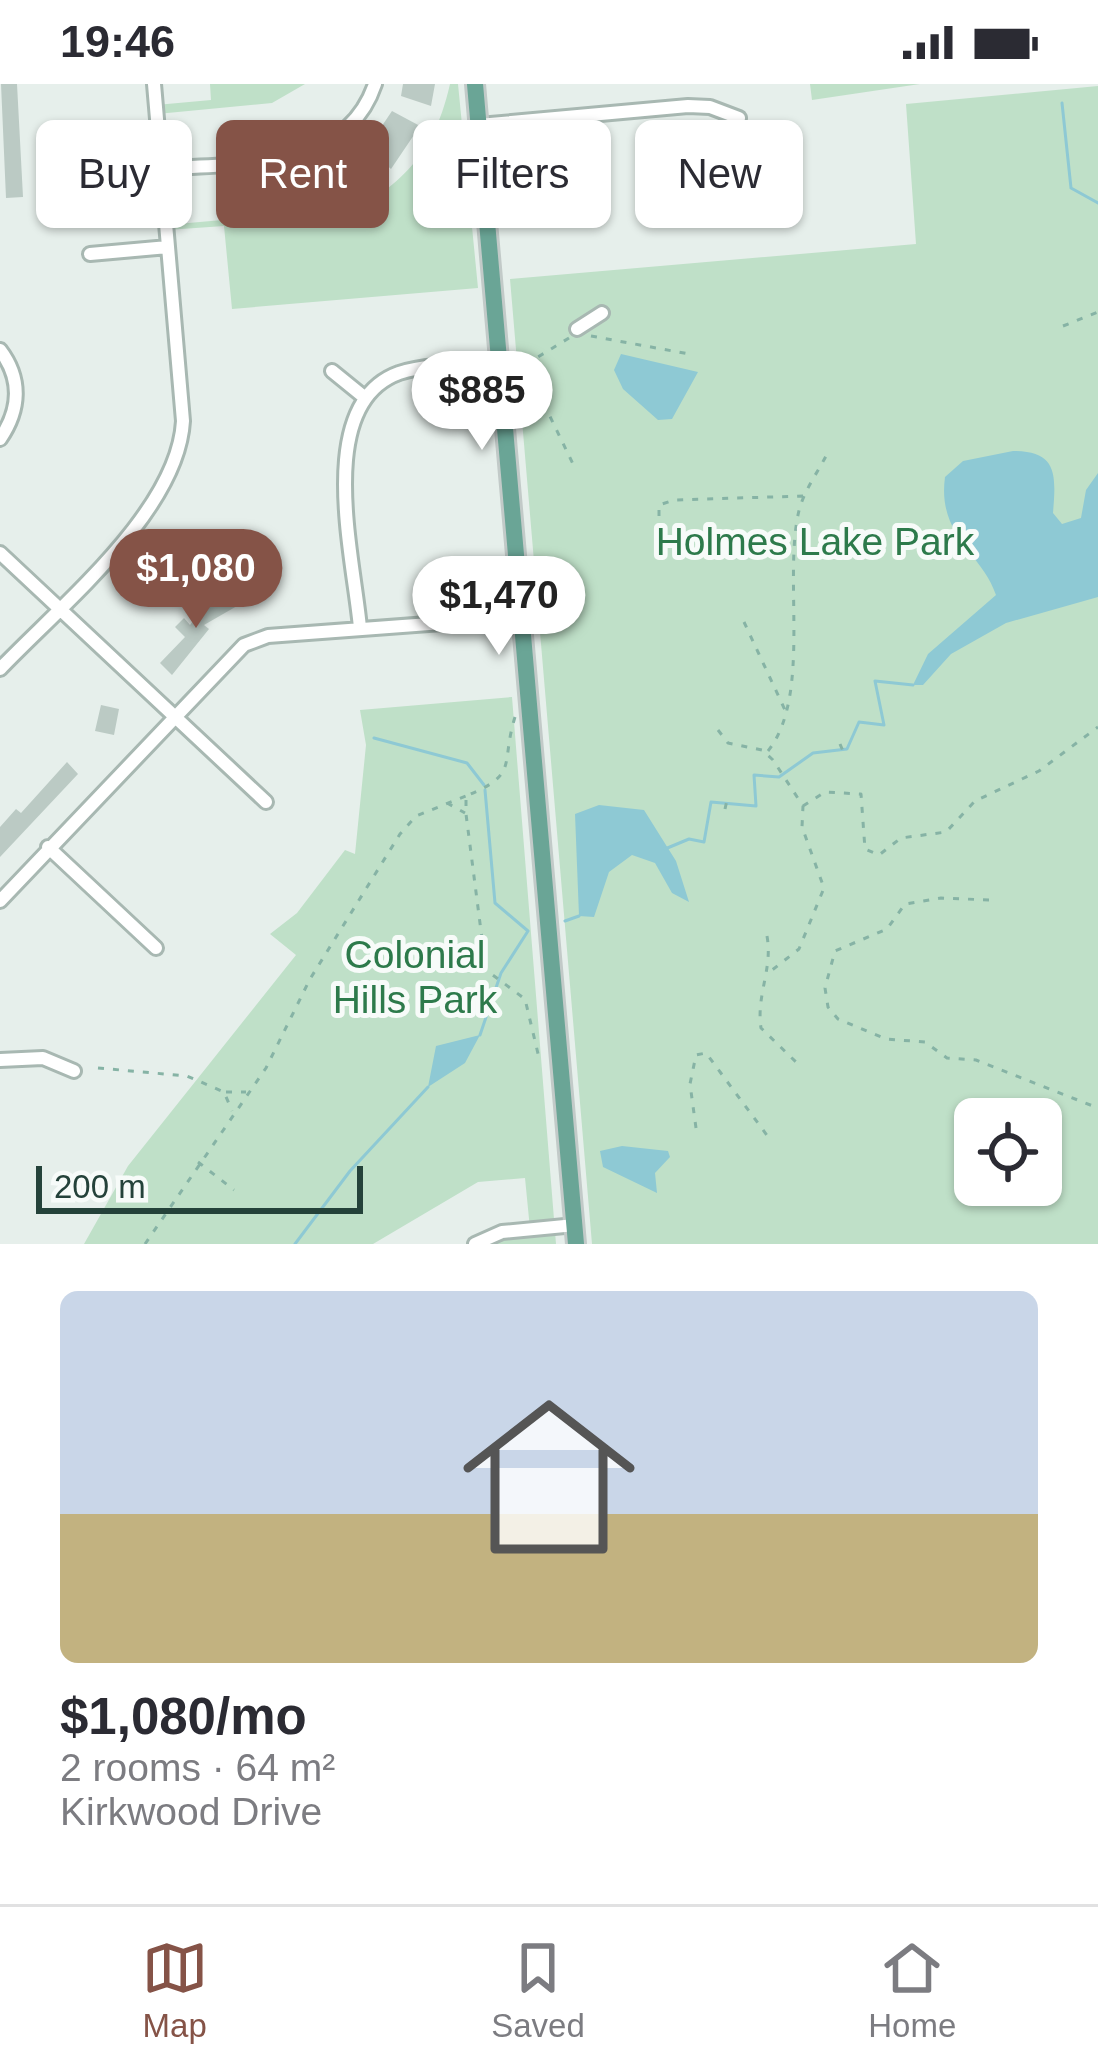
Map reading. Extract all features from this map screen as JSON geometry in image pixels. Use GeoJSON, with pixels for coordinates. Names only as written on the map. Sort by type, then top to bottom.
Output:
{"type":"FeatureCollection","features":[{"type":"Feature","properties":{"kind":"main road"},"geometry":{"type":"LineString","coordinates":[[476,84],[479,120]]}},
{"type":"Feature","properties":{"kind":"main road"},"geometry":{"type":"LineString","coordinates":[[488,228],[576,1234]]}},
{"type":"Feature","properties":{"kind":"street"},"geometry":{"type":"LineString","coordinates":[[154,84],[157,120]]}},
{"type":"Feature","properties":{"kind":"street"},"geometry":{"type":"LineString","coordinates":[[192,166],[311,152],[357,118],[375,84]]}},
{"type":"Feature","properties":{"kind":"street"},"geometry":{"type":"LineString","coordinates":[[534,120],[688,106],[710,107],[739,118]]}},
{"type":"Feature","properties":{"kind":"street"},"geometry":{"type":"LineString","coordinates":[[0,669],[153,507],[179,455],[183,421],[167,228]]}},
{"type":"Feature","properties":{"kind":"street"},"geometry":{"type":"LineString","coordinates":[[90,254],[168,247]]}},
{"type":"Feature","properties":{"kind":"street"},"geometry":{"type":"LineString","coordinates":[[577,329],[602,313]]}},
{"type":"Feature","properties":{"kind":"street"},"geometry":{"type":"LineString","coordinates":[[0,350],[13,373],[17,396],[0,439]]}},
{"type":"Feature","properties":{"kind":"street"},"geometry":{"type":"LineString","coordinates":[[360,628],[345,451],[350,422],[364,397],[383,381],[411,370],[500,363]]}},
{"type":"Feature","properties":{"kind":"street"},"geometry":{"type":"LineString","coordinates":[[332,371],[364,397]]}},
{"type":"Feature","properties":{"kind":"street"},"geometry":{"type":"LineString","coordinates":[[0,553],[266,802]]}},
{"type":"Feature","properties":{"kind":"street"},"geometry":{"type":"LineString","coordinates":[[0,902],[226,659],[253,641],[522,616]]}},
{"type":"Feature","properties":{"kind":"street"},"geometry":{"type":"LineString","coordinates":[[48,848],[156,948]]}},
{"type":"Feature","properties":{"kind":"street"},"geometry":{"type":"LineString","coordinates":[[0,1060],[44,1058],[74,1071]]}},
{"type":"Feature","properties":{"kind":"street"},"geometry":{"type":"LineString","coordinates":[[475,1244],[502,1232],[576,1234]]}},
{"type":"Feature","properties":{"kind":"path"},"geometry":{"type":"LineString","coordinates":[[1063,326],[1098,312]]}},
{"type":"Feature","properties":{"kind":"path"},"geometry":{"type":"LineString","coordinates":[[574,466],[528,371],[533,360],[577,329],[601,341],[689,354]]}},
{"type":"Feature","properties":{"kind":"path"},"geometry":{"type":"LineString","coordinates":[[767,753],[781,735],[786,711],[795,533],[805,495],[826,456]]}},
{"type":"Feature","properties":{"kind":"path"},"geometry":{"type":"LineString","coordinates":[[659,516],[659,505],[674,500],[805,495]]}},
{"type":"Feature","properties":{"kind":"path"},"geometry":{"type":"LineString","coordinates":[[744,622],[786,711]]}},
{"type":"Feature","properties":{"kind":"path"},"geometry":{"type":"LineString","coordinates":[[145,1244],[248,1092],[400,834],[416,816],[503,777],[515,717]]}},
{"type":"Feature","properties":{"kind":"path"},"geometry":{"type":"LineString","coordinates":[[803,806],[825,791],[861,794],[866,849],[879,855],[901,838],[946,832],[975,801],[1049,765],[1098,727]]}},
{"type":"Feature","properties":{"kind":"path"},"geometry":{"type":"LineString","coordinates":[[718,730],[733,746],[767,753],[796,794],[825,893],[799,949],[767,974]]}},
{"type":"Feature","properties":{"kind":"path"},"geometry":{"type":"LineString","coordinates":[[840,744],[845,757]]}},
{"type":"Feature","properties":{"kind":"path"},"geometry":{"type":"LineString","coordinates":[[466,796],[486,970],[525,999],[525,1018],[540,1062]]}},
{"type":"Feature","properties":{"kind":"path"},"geometry":{"type":"LineString","coordinates":[[725,809],[728,796]]}},
{"type":"Feature","properties":{"kind":"path"},"geometry":{"type":"LineString","coordinates":[[446,803],[466,814]]}},
{"type":"Feature","properties":{"kind":"path"},"geometry":{"type":"LineString","coordinates":[[989,901],[941,898],[905,904],[887,929],[835,951],[826,973],[828,1007],[838,1019],[886,1039],[925,1042],[947,1058],[976,1060],[1098,1108]]}},
{"type":"Feature","properties":{"kind":"path"},"geometry":{"type":"LineString","coordinates":[[767,936],[767,974],[758,1003],[761,1028],[797,1063]]}},
{"type":"Feature","properties":{"kind":"path"},"geometry":{"type":"LineString","coordinates":[[696,1127],[691,1070],[696,1055],[706,1053],[769,1138]]}},
{"type":"Feature","properties":{"kind":"path"},"geometry":{"type":"LineString","coordinates":[[98,1068],[188,1076],[224,1092],[248,1092]]}},
{"type":"Feature","properties":{"kind":"path"},"geometry":{"type":"LineString","coordinates":[[224,1092],[232,1112]]}},
{"type":"Feature","properties":{"kind":"path"},"geometry":{"type":"LineString","coordinates":[[197,1161],[234,1190]]}},
{"type":"Feature","properties":{"kind":"green space"},"geometry":{"type":"Polygon","coordinates":[[[210,84],[305,84],[272,103],[157,114],[156,105],[211,100],[210,84]]]}},
{"type":"Feature","properties":{"kind":"green space"},"geometry":{"type":"Polygon","coordinates":[[[450,84],[458,84],[462,120],[438,120],[450,84]]]}},
{"type":"Feature","properties":{"kind":"green space"},"geometry":{"type":"Polygon","coordinates":[[[810,84],[920,84],[812,100],[810,84]]]}},
{"type":"Feature","properties":{"kind":"green space","name":"Holmes Lake Park"},"geometry":{"type":"Polygon","coordinates":[[[1098,86],[1098,1244],[592,1244],[510,279],[916,244],[906,104],[1098,86]]]}},
{"type":"Feature","properties":{"kind":"green space"},"geometry":{"type":"Polygon","coordinates":[[[413,164],[413,228],[472,228],[478,288],[232,309],[224,228],[389,228],[389,187],[413,164]]]}},
{"type":"Feature","properties":{"kind":"green space"},"geometry":{"type":"Polygon","coordinates":[[[216,221],[216,227],[167,230],[192,228],[192,223],[216,221]]]}},
{"type":"Feature","properties":{"kind":"green space","name":"Colonial Hills Park"},"geometry":{"type":"Polygon","coordinates":[[[512,697],[556,1244],[475,1244],[530,1229],[525,1178],[478,1182],[373,1244],[84,1244],[128,1166],[296,955],[270,934],[297,913],[345,850],[355,854],[366,745],[360,710],[512,697]]]}},
{"type":"Feature","properties":{"kind":"water"},"geometry":{"type":"Polygon","coordinates":[[[621,354],[698,372],[672,419],[658,420],[623,389],[614,370],[621,354]]]}},
{"type":"Feature","properties":{"kind":"water"},"geometry":{"type":"Polygon","coordinates":[[[1013,451],[1039,455],[1051,468],[1053,513],[1062,524],[1081,518],[1086,490],[1098,473],[1098,597],[1006,623],[951,654],[923,685],[913,685],[928,654],[996,595],[954,529],[944,497],[945,477],[963,461],[1013,451]]]}},
{"type":"Feature","properties":{"kind":"water"},"geometry":{"type":"Polygon","coordinates":[[[599,805],[644,810],[676,861],[689,902],[672,893],[655,863],[632,855],[609,872],[594,917],[579,916],[575,814],[599,805]]]}},
{"type":"Feature","properties":{"kind":"water"},"geometry":{"type":"Polygon","coordinates":[[[480,1035],[465,1063],[428,1087],[436,1046],[480,1035]]]}},
{"type":"Feature","properties":{"kind":"water"},"geometry":{"type":"Polygon","coordinates":[[[622,1146],[668,1151],[670,1157],[655,1173],[657,1193],[603,1167],[600,1151],[622,1146]]]}},
{"type":"Feature","properties":{"kind":"building"},"geometry":{"type":"Polygon","coordinates":[[[1,84],[17,84],[23,197],[6,198],[1,84]]]}},
{"type":"Feature","properties":{"kind":"building"},"geometry":{"type":"Polygon","coordinates":[[[403,84],[435,84],[431,106],[401,96],[403,84]]]}},
{"type":"Feature","properties":{"kind":"building"},"geometry":{"type":"Polygon","coordinates":[[[392,111],[413,122],[413,136],[391,169],[389,120],[392,111]]]}},
{"type":"Feature","properties":{"kind":"building"},"geometry":{"type":"Polygon","coordinates":[[[229,592],[237,606],[204,625],[209,629],[172,675],[160,663],[185,637],[175,627],[184,618],[190,625],[205,605],[229,592]]]}},
{"type":"Feature","properties":{"kind":"building"},"geometry":{"type":"Polygon","coordinates":[[[101,705],[119,709],[114,735],[95,731],[101,705]]]}},
{"type":"Feature","properties":{"kind":"building"},"geometry":{"type":"Polygon","coordinates":[[[67,762],[78,774],[0,857],[0,827],[16,809],[21,813],[67,762]]]}},
{"type":"Feature","properties":{"kind":"waterway"},"geometry":{"type":"LineString","coordinates":[[1062,103],[1071,188],[1098,203]]}},
{"type":"Feature","properties":{"kind":"waterway"},"geometry":{"type":"LineString","coordinates":[[665,849],[689,839],[704,842],[711,802],[756,806],[754,775],[779,777],[813,753],[847,749],[859,722],[884,725],[875,681],[913,685]]}},
{"type":"Feature","properties":{"kind":"waterway"},"geometry":{"type":"LineString","coordinates":[[374,738],[467,763],[484,785]]}},
{"type":"Feature","properties":{"kind":"waterway"},"geometry":{"type":"LineString","coordinates":[[480,1035],[501,973],[528,931],[495,903],[485,790]]}},
{"type":"Feature","properties":{"kind":"waterway"},"geometry":{"type":"LineString","coordinates":[[565,921],[579,916]]}},
{"type":"Feature","properties":{"kind":"waterway"},"geometry":{"type":"LineString","coordinates":[[295,1244],[350,1171],[428,1087]]}}]}
